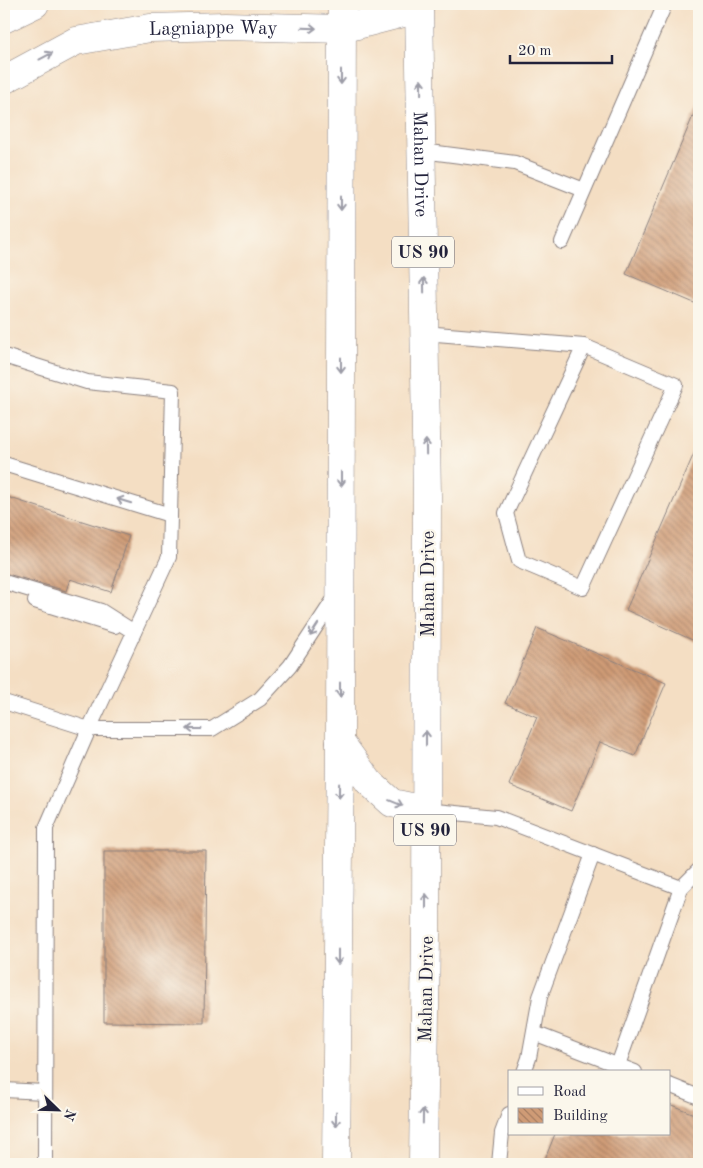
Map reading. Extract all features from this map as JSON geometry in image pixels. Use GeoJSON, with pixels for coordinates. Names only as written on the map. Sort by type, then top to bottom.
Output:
{"type":"FeatureCollection","features":[{"type":"Feature","properties":{"kind":"main road"},"geometry":{"type":"LineString","coordinates":[[4,19],[35,4]]}},
{"type":"Feature","properties":{"kind":"main road","name":"Lagniappe Way"},"geometry":{"type":"LineString","coordinates":[[4,80],[76,40],[150,28],[225,26],[342,16],[416,5]]}},
{"type":"Feature","properties":{"kind":"main road","name":"Mahan Drive"},"geometry":{"type":"LineString","coordinates":[[416,5],[422,151],[427,496],[426,934],[423,1164]]}},
{"type":"Feature","properties":{"kind":"main road"},"geometry":{"type":"LineString","coordinates":[[336,1164],[340,742],[342,16]]}},
{"type":"Feature","properties":{"kind":"main road"},"geometry":{"type":"LineString","coordinates":[[340,742],[370,782],[392,803],[425,810]]}},
{"type":"Feature","properties":{"kind":"lane"},"geometry":{"type":"LineString","coordinates":[[562,242],[665,4]]}},
{"type":"Feature","properties":{"kind":"lane"},"geometry":{"type":"LineString","coordinates":[[422,151],[515,163],[584,190]]}},
{"type":"Feature","properties":{"kind":"lane"},"geometry":{"type":"LineString","coordinates":[[424,333],[584,346],[676,385],[583,588],[518,561],[506,514],[584,346]]}},
{"type":"Feature","properties":{"kind":"lane"},"geometry":{"type":"LineString","coordinates":[[4,356],[87,382],[173,391],[169,557],[89,729],[46,828],[45,1164]]}},
{"type":"Feature","properties":{"kind":"lane"},"geometry":{"type":"LineString","coordinates":[[4,464],[170,516]]}},
{"type":"Feature","properties":{"kind":"lane"},"geometry":{"type":"LineString","coordinates":[[4,582],[100,611],[134,632]]}},
{"type":"Feature","properties":{"kind":"lane"},"geometry":{"type":"LineString","coordinates":[[4,702],[89,729],[212,730],[260,699],[290,666],[340,589]]}},
{"type":"Feature","properties":{"kind":"lane"},"geometry":{"type":"LineString","coordinates":[[4,591],[134,632]]}},
{"type":"Feature","properties":{"kind":"lane"},"geometry":{"type":"LineString","coordinates":[[425,810],[496,817],[681,888]]}},
{"type":"Feature","properties":{"kind":"lane"},"geometry":{"type":"LineString","coordinates":[[525,1070],[530,1058],[540,997],[593,854]]}},
{"type":"Feature","properties":{"kind":"lane"},"geometry":{"type":"LineString","coordinates":[[618,1065],[681,888],[699,870]]}},
{"type":"Feature","properties":{"kind":"lane"},"geometry":{"type":"LineString","coordinates":[[534,1033],[630,1070]]}},
{"type":"Feature","properties":{"kind":"lane"},"geometry":{"type":"LineString","coordinates":[[670,1085],[699,1097]]}},
{"type":"Feature","properties":{"kind":"lane"},"geometry":{"type":"LineString","coordinates":[[4,1090],[45,1092]]}},
{"type":"Feature","properties":{"kind":"lane"},"geometry":{"type":"LineString","coordinates":[[499,1164],[502,1133],[508,1117]]}},
{"type":"Feature","properties":{"kind":"building"},"geometry":{"type":"Polygon","coordinates":[[[699,102],[699,305],[626,274],[699,102]]]}},
{"type":"Feature","properties":{"kind":"building"},"geometry":{"type":"Polygon","coordinates":[[[699,442],[699,643],[626,610],[699,442]]]}},
{"type":"Feature","properties":{"kind":"building"},"geometry":{"type":"Polygon","coordinates":[[[4,496],[129,536],[111,592],[70,579],[66,591],[4,573],[4,496]]]}},
{"type":"Feature","properties":{"kind":"building"},"geometry":{"type":"Polygon","coordinates":[[[537,628],[666,683],[635,756],[600,742],[571,811],[509,785],[537,717],[505,703],[537,628]]]}},
{"type":"Feature","properties":{"kind":"building"},"geometry":{"type":"Polygon","coordinates":[[[104,851],[206,851],[204,1023],[104,1022],[104,851]]]}},
{"type":"Feature","properties":{"kind":"building"},"geometry":{"type":"Polygon","coordinates":[[[670,1104],[699,1116],[699,1164],[543,1164],[554,1136],[670,1136],[670,1104]]]}}]}
